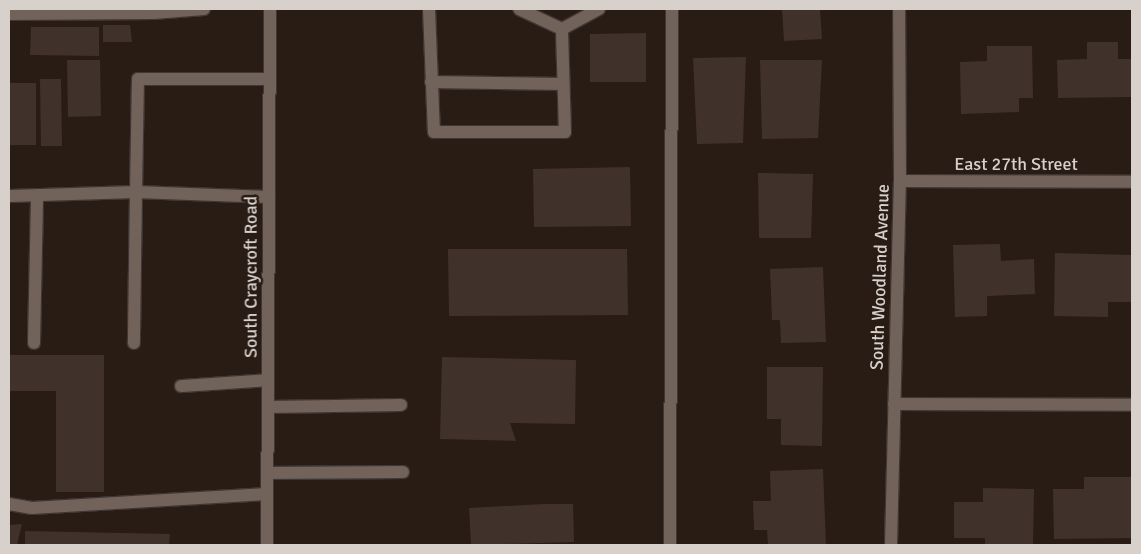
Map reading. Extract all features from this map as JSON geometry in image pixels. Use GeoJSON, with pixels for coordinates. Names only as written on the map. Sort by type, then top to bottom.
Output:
{"type":"FeatureCollection","features":[{"type":"Feature","properties":{"kind":"street"},"geometry":{"type":"LineString","coordinates":[[9,14],[154,13],[204,9]]}},
{"type":"Feature","properties":{"kind":"street","name":"South Craycroft Road"},"geometry":{"type":"LineString","coordinates":[[267,545],[270,9]]}},
{"type":"Feature","properties":{"kind":"street"},"geometry":{"type":"LineString","coordinates":[[429,9],[434,132],[565,132],[562,29]]}},
{"type":"Feature","properties":{"kind":"street"},"geometry":{"type":"LineString","coordinates":[[518,9],[562,29]]}},
{"type":"Feature","properties":{"kind":"street"},"geometry":{"type":"LineString","coordinates":[[562,29],[599,9]]}},
{"type":"Feature","properties":{"kind":"street"},"geometry":{"type":"LineString","coordinates":[[670,545],[672,9]]}},
{"type":"Feature","properties":{"kind":"street","name":"South Woodland Avenue"},"geometry":{"type":"LineString","coordinates":[[890,545],[900,181],[898,9]]}},
{"type":"Feature","properties":{"kind":"street"},"geometry":{"type":"LineString","coordinates":[[134,343],[138,79],[269,79]]}},
{"type":"Feature","properties":{"kind":"street"},"geometry":{"type":"LineString","coordinates":[[431,82],[564,84]]}},
{"type":"Feature","properties":{"kind":"street","name":"East 27th Street"},"geometry":{"type":"LineString","coordinates":[[900,181],[1132,182]]}},
{"type":"Feature","properties":{"kind":"street"},"geometry":{"type":"LineString","coordinates":[[9,196],[136,192],[269,198]]}},
{"type":"Feature","properties":{"kind":"street"},"geometry":{"type":"LineString","coordinates":[[34,343],[37,195]]}},
{"type":"Feature","properties":{"kind":"street"},"geometry":{"type":"LineString","coordinates":[[180,386],[268,380]]}},
{"type":"Feature","properties":{"kind":"street"},"geometry":{"type":"LineString","coordinates":[[894,404],[1132,405]]}},
{"type":"Feature","properties":{"kind":"street"},"geometry":{"type":"LineString","coordinates":[[268,408],[401,405]]}},
{"type":"Feature","properties":{"kind":"street"},"geometry":{"type":"LineString","coordinates":[[267,473],[403,472]]}},
{"type":"Feature","properties":{"kind":"street"},"geometry":{"type":"LineString","coordinates":[[9,504],[32,508],[267,494]]}},
{"type":"Feature","properties":{"kind":"building"},"geometry":{"type":"Polygon","coordinates":[[[782,9],[820,9],[822,39],[784,41],[782,9]]]}},
{"type":"Feature","properties":{"kind":"building"},"geometry":{"type":"Polygon","coordinates":[[[103,25],[130,25],[132,42],[103,42],[103,25]]]}},
{"type":"Feature","properties":{"kind":"building"},"geometry":{"type":"Polygon","coordinates":[[[31,27],[99,27],[99,56],[30,55],[31,27]]]}},
{"type":"Feature","properties":{"kind":"building"},"geometry":{"type":"Polygon","coordinates":[[[646,33],[646,82],[590,82],[590,34],[646,33]]]}},
{"type":"Feature","properties":{"kind":"building"},"geometry":{"type":"Polygon","coordinates":[[[1087,42],[1118,42],[1118,59],[1132,59],[1132,97],[1058,98],[1057,60],[1087,59],[1087,42]]]}},
{"type":"Feature","properties":{"kind":"building"},"geometry":{"type":"Polygon","coordinates":[[[987,46],[1032,46],[1033,98],[1019,98],[1019,112],[961,114],[960,62],[987,61],[987,46]]]}},
{"type":"Feature","properties":{"kind":"building"},"geometry":{"type":"Polygon","coordinates":[[[746,57],[743,143],[697,144],[693,58],[746,57]]]}},
{"type":"Feature","properties":{"kind":"building"},"geometry":{"type":"Polygon","coordinates":[[[67,60],[100,60],[101,116],[68,117],[67,60]]]}},
{"type":"Feature","properties":{"kind":"building"},"geometry":{"type":"Polygon","coordinates":[[[760,60],[822,60],[818,138],[762,139],[760,60]]]}},
{"type":"Feature","properties":{"kind":"building"},"geometry":{"type":"Polygon","coordinates":[[[40,79],[61,79],[62,146],[41,146],[40,79]]]}},
{"type":"Feature","properties":{"kind":"building"},"geometry":{"type":"Polygon","coordinates":[[[9,83],[36,83],[36,145],[9,145],[9,83]]]}},
{"type":"Feature","properties":{"kind":"building"},"geometry":{"type":"Polygon","coordinates":[[[630,167],[631,226],[534,227],[533,169],[630,167]]]}},
{"type":"Feature","properties":{"kind":"building"},"geometry":{"type":"Polygon","coordinates":[[[758,173],[813,174],[811,238],[759,238],[758,173]]]}},
{"type":"Feature","properties":{"kind":"building"},"geometry":{"type":"Polygon","coordinates":[[[1000,244],[1001,261],[1034,259],[1035,294],[987,296],[987,316],[955,317],[953,245],[1000,244]]]}},
{"type":"Feature","properties":{"kind":"building"},"geometry":{"type":"Polygon","coordinates":[[[448,249],[627,249],[628,315],[449,316],[448,249]]]}},
{"type":"Feature","properties":{"kind":"building"},"geometry":{"type":"Polygon","coordinates":[[[1055,253],[1132,255],[1132,302],[1108,302],[1108,317],[1054,316],[1055,253]]]}},
{"type":"Feature","properties":{"kind":"building"},"geometry":{"type":"Polygon","coordinates":[[[823,267],[826,342],[781,343],[780,320],[772,320],[770,269],[823,267]]]}},
{"type":"Feature","properties":{"kind":"building"},"geometry":{"type":"Polygon","coordinates":[[[9,355],[104,355],[104,492],[56,492],[56,391],[9,391],[9,355]]]}},
{"type":"Feature","properties":{"kind":"building"},"geometry":{"type":"Polygon","coordinates":[[[442,357],[576,360],[575,424],[510,423],[516,441],[440,439],[442,357]]]}},
{"type":"Feature","properties":{"kind":"building"},"geometry":{"type":"Polygon","coordinates":[[[767,367],[823,367],[822,446],[781,445],[781,419],[767,419],[767,367]]]}},
{"type":"Feature","properties":{"kind":"building"},"geometry":{"type":"Polygon","coordinates":[[[823,469],[826,545],[768,545],[767,530],[754,530],[753,501],[771,501],[770,471],[823,469]]]}},
{"type":"Feature","properties":{"kind":"building"},"geometry":{"type":"Polygon","coordinates":[[[1084,477],[1132,477],[1132,538],[1054,539],[1053,489],[1084,489],[1084,477]]]}},
{"type":"Feature","properties":{"kind":"building"},"geometry":{"type":"Polygon","coordinates":[[[983,488],[1034,489],[1033,545],[985,545],[985,538],[954,538],[954,502],[983,502],[983,488]]]}},
{"type":"Feature","properties":{"kind":"building"},"geometry":{"type":"Polygon","coordinates":[[[573,504],[574,542],[471,545],[469,508],[573,504]]]}},
{"type":"Feature","properties":{"kind":"building"},"geometry":{"type":"Polygon","coordinates":[[[22,524],[17,545],[9,545],[9,525],[22,524]]]}},
{"type":"Feature","properties":{"kind":"building"},"geometry":{"type":"Polygon","coordinates":[[[25,531],[170,534],[169,545],[25,545],[25,531]]]}}]}
